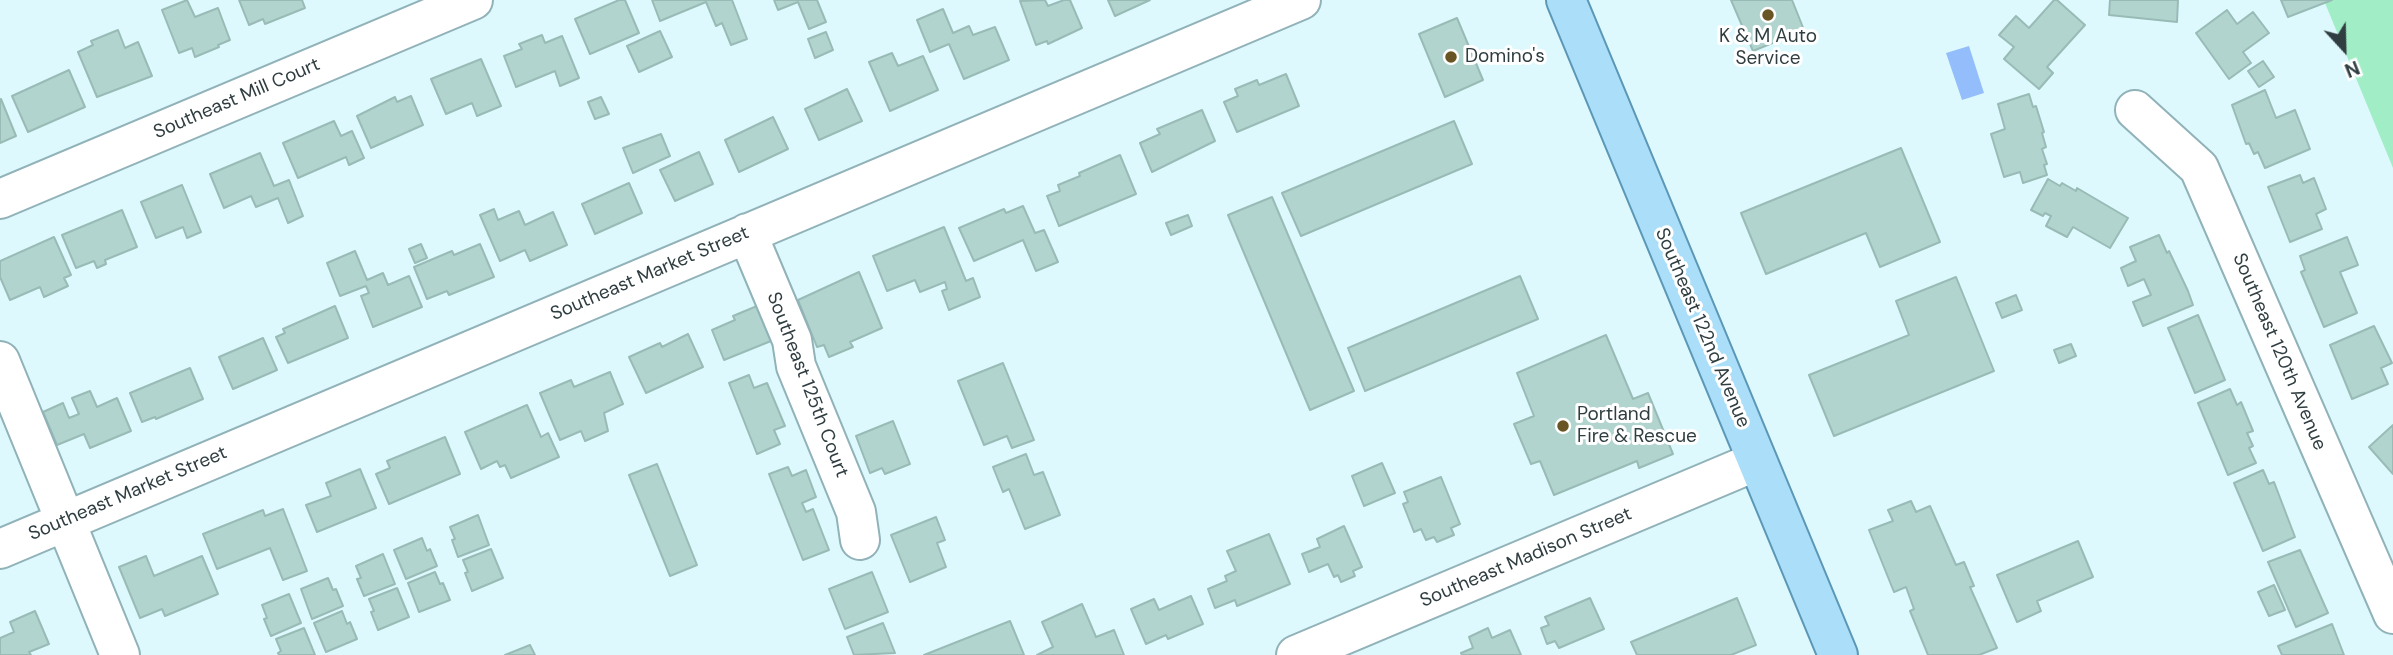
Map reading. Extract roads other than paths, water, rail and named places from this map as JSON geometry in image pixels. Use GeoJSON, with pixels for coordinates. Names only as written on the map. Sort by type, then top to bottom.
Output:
{"type":"FeatureCollection","features":[{"type":"Feature","properties":{"kind":"main road","name":"Southeast 122nd Avenue"},"geometry":{"type":"LineString","coordinates":[[1566,0],[1838,655]]}},
{"type":"Feature","properties":{"kind":"street","name":"Southeast Mill Court"},"geometry":{"type":"LineString","coordinates":[[0,199],[473,0]]}},
{"type":"Feature","properties":{"kind":"street","name":"Southeast Market Street"},"geometry":{"type":"LineString","coordinates":[[0,549],[1301,0]]}},
{"type":"Feature","properties":{"kind":"street","name":"Southeast 120th Avenue"},"geometry":{"type":"LineString","coordinates":[[2135,110],[2199,168],[2393,614]]}},
{"type":"Feature","properties":{"kind":"street","name":"Southeast 125th Court"},"geometry":{"type":"LineString","coordinates":[[747,233],[792,341],[796,366],[856,512],[860,540]]}},
{"type":"Feature","properties":{"kind":"street"},"geometry":{"type":"LineString","coordinates":[[0,361],[120,655]]}},
{"type":"Feature","properties":{"kind":"street","name":"Southeast Madison Street"},"geometry":{"type":"LineString","coordinates":[[1296,655],[1757,461]]}},
{"type":"Feature","properties":{"kind":"water"},"geometry":{"type":"Polygon","coordinates":[[[1969,46],[1984,93],[1962,100],[1946,53],[1969,46]]]}},
{"type":"Feature","properties":{"kind":"place","name":"K & M Auto Service"},"geometry":{"type":"Point","coordinates":[1768,15]}},
{"type":"Feature","properties":{"kind":"place","name":"Domino's"},"geometry":{"type":"Point","coordinates":[1451,57]}},
{"type":"Feature","properties":{"kind":"place","name":"Portland Fire & Rescue"},"geometry":{"type":"Point","coordinates":[1563,426]}}]}
